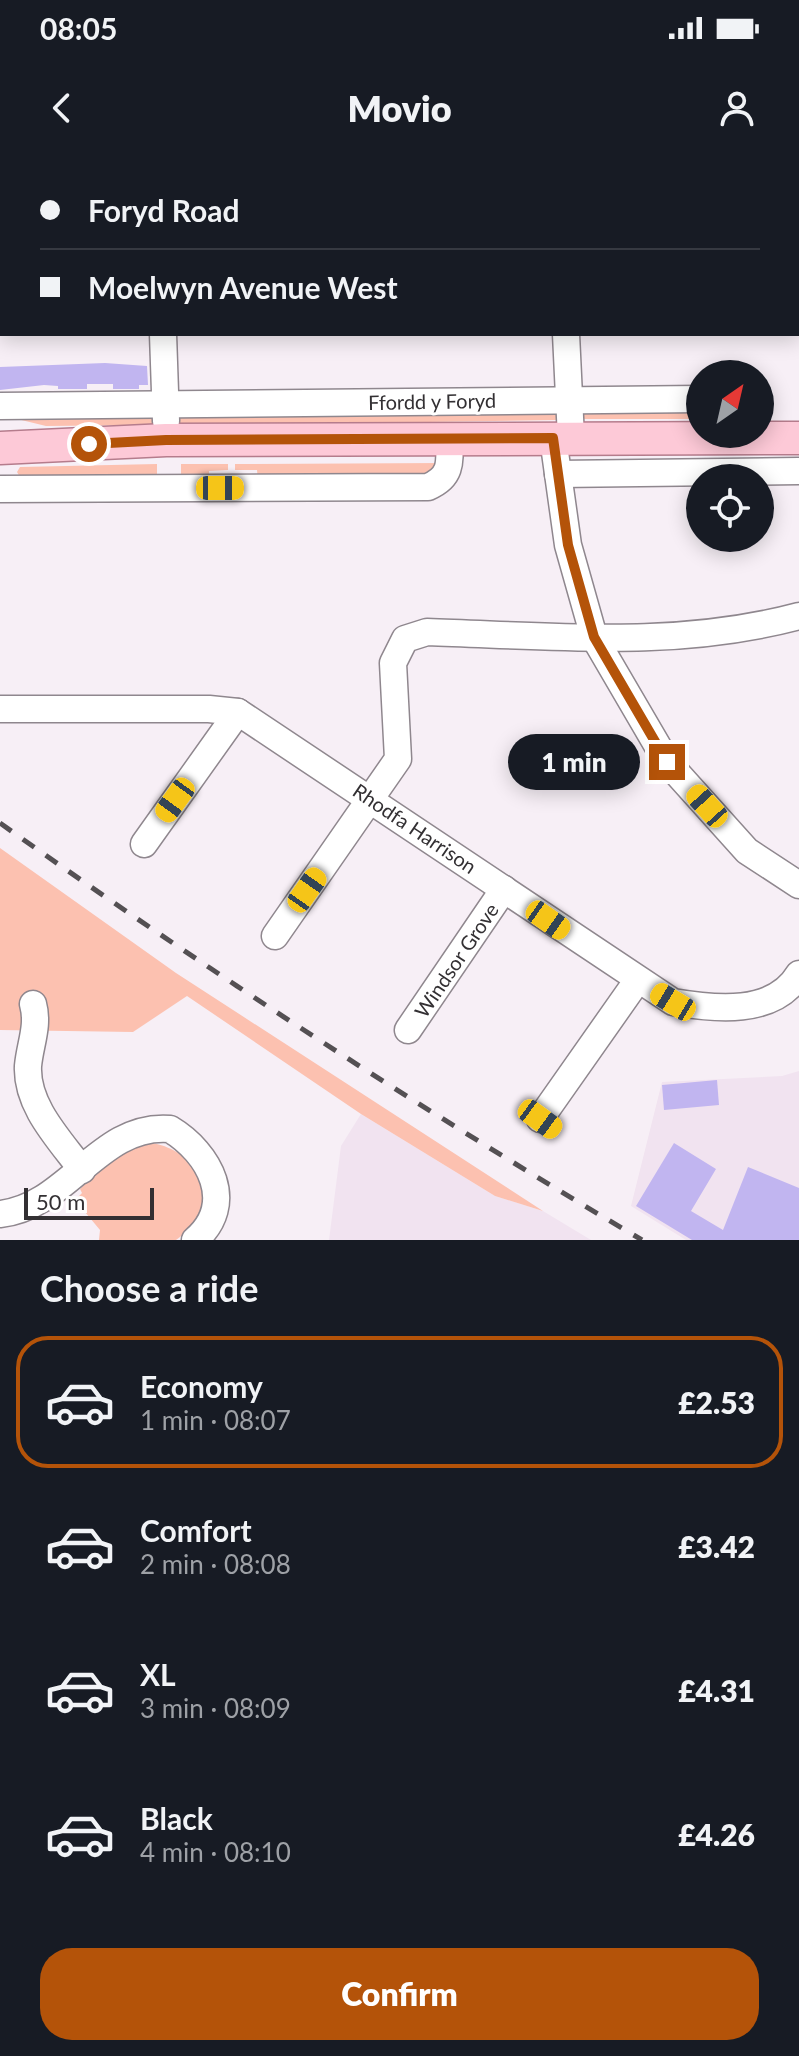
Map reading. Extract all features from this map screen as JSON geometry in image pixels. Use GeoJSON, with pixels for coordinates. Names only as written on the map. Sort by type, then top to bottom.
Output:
{"type":"FeatureCollection","features":[{"type":"Feature","properties":{"kind":"main road"},"geometry":{"type":"LineString","coordinates":[[6,448],[166,440],[799,438]]}},
{"type":"Feature","properties":{"kind":"street"},"geometry":{"type":"LineString","coordinates":[[163,336],[166,440]]}},
{"type":"Feature","properties":{"kind":"street"},"geometry":{"type":"LineString","coordinates":[[566,336],[569,400],[558,474],[568,545],[594,637],[667,762],[747,851],[799,885]]}},
{"type":"Feature","properties":{"kind":"street","name":"Ffordd y Foryd"},"geometry":{"type":"LineString","coordinates":[[0,406],[686,399]]}},
{"type":"Feature","properties":{"kind":"street"},"geometry":{"type":"LineString","coordinates":[[6,448],[6,489],[428,487],[441,482],[450,470],[449,439]]}},
{"type":"Feature","properties":{"kind":"street"},"geometry":{"type":"LineString","coordinates":[[558,474],[799,471]]}},
{"type":"Feature","properties":{"kind":"street"},"geometry":{"type":"LineString","coordinates":[[274,936],[398,759],[393,663],[405,639],[427,632],[594,637],[698,636],[746,630],[799,616]]}},
{"type":"Feature","properties":{"kind":"street","name":"Rhodfa Harrison"},"geometry":{"type":"LineString","coordinates":[[0,709],[209,709],[238,712],[372,799],[637,981],[673,1002],[715,1009],[754,1005],[793,985],[799,974]]}},
{"type":"Feature","properties":{"kind":"street"},"geometry":{"type":"LineString","coordinates":[[144,844],[238,712]]}},
{"type":"Feature","properties":{"kind":"street","name":"Windsor Grove"},"geometry":{"type":"LineString","coordinates":[[407,1029],[504,889]]}},
{"type":"Feature","properties":{"kind":"street"},"geometry":{"type":"LineString","coordinates":[[539,1119],[637,981]]}},
{"type":"Feature","properties":{"kind":"street"},"geometry":{"type":"LineString","coordinates":[[33,1004],[37,1018],[28,1066],[29,1085],[42,1115],[82,1170]]}},
{"type":"Feature","properties":{"kind":"street"},"geometry":{"type":"LineString","coordinates":[[0,1214],[17,1212],[46,1198],[113,1142],[127,1134],[161,1128],[188,1140],[210,1167],[217,1199],[206,1230],[195,1240]]}},
{"type":"Feature","properties":{"kind":"shaded area"},"geometry":{"type":"Polygon","coordinates":[[[686,406],[686,419],[579,419],[579,411],[686,406]]]}},
{"type":"Feature","properties":{"kind":"shaded area"},"geometry":{"type":"Polygon","coordinates":[[[552,407],[561,417],[557,420],[174,426],[176,414],[552,407]]]}},
{"type":"Feature","properties":{"kind":"shaded area"},"geometry":{"type":"Polygon","coordinates":[[[152,413],[156,425],[46,426],[13,418],[152,413]]]}},
{"type":"Feature","properties":{"kind":"shaded area"},"geometry":{"type":"Polygon","coordinates":[[[443,463],[437,476],[258,480],[257,470],[235,470],[235,464],[443,463]]]}},
{"type":"Feature","properties":{"kind":"shaded area"},"geometry":{"type":"Polygon","coordinates":[[[157,464],[157,481],[20,477],[17,472],[20,467],[157,464]]]}},
{"type":"Feature","properties":{"kind":"shaded area"},"geometry":{"type":"Polygon","coordinates":[[[181,464],[228,464],[228,470],[209,471],[209,481],[181,481],[181,464]]]}},
{"type":"Feature","properties":{"kind":"shaded area"},"geometry":{"type":"Polygon","coordinates":[[[0,848],[176,973],[543,1211],[495,1196],[361,1114],[187,996],[133,1032],[0,1030],[0,848]]]}},
{"type":"Feature","properties":{"kind":"shaded area"},"geometry":{"type":"Polygon","coordinates":[[[799,1071],[799,1240],[686,1240],[631,1206],[662,1082],[782,1076],[799,1071]]]}},
{"type":"Feature","properties":{"kind":"shaded area"},"geometry":{"type":"Polygon","coordinates":[[[361,1114],[495,1196],[543,1211],[591,1240],[329,1240],[341,1146],[361,1114]]]}},
{"type":"Feature","properties":{"kind":"shaded area"},"geometry":{"type":"Polygon","coordinates":[[[144,1142],[171,1149],[194,1166],[204,1190],[204,1203],[198,1218],[176,1240],[99,1240],[100,1230],[75,1200],[82,1193],[80,1189],[118,1153],[144,1142]]]}},
{"type":"Feature","properties":{"kind":"building"},"geometry":{"type":"Polygon","coordinates":[[[105,363],[147,366],[148,385],[139,385],[139,389],[113,389],[113,384],[87,384],[87,389],[58,389],[58,386],[44,385],[0,390],[0,367],[105,363]]]}},
{"type":"Feature","properties":{"kind":"building"},"geometry":{"type":"Polygon","coordinates":[[[717,1080],[719,1105],[664,1110],[662,1085],[717,1080]]]}},
{"type":"Feature","properties":{"kind":"building"},"geometry":{"type":"Polygon","coordinates":[[[674,1143],[716,1169],[691,1211],[723,1230],[748,1167],[799,1188],[799,1240],[692,1240],[636,1206],[674,1143]]]}},
{"type":"Feature","properties":{"kind":"railway"},"geometry":{"type":"LineString","coordinates":[[0,823],[316,1038],[642,1240]]}},
{"type":"Feature","properties":{"kind":"route"},"geometry":{"type":"LineString","coordinates":[[89,444],[166,440],[553,438],[568,545],[594,637],[667,762]]}}]}
